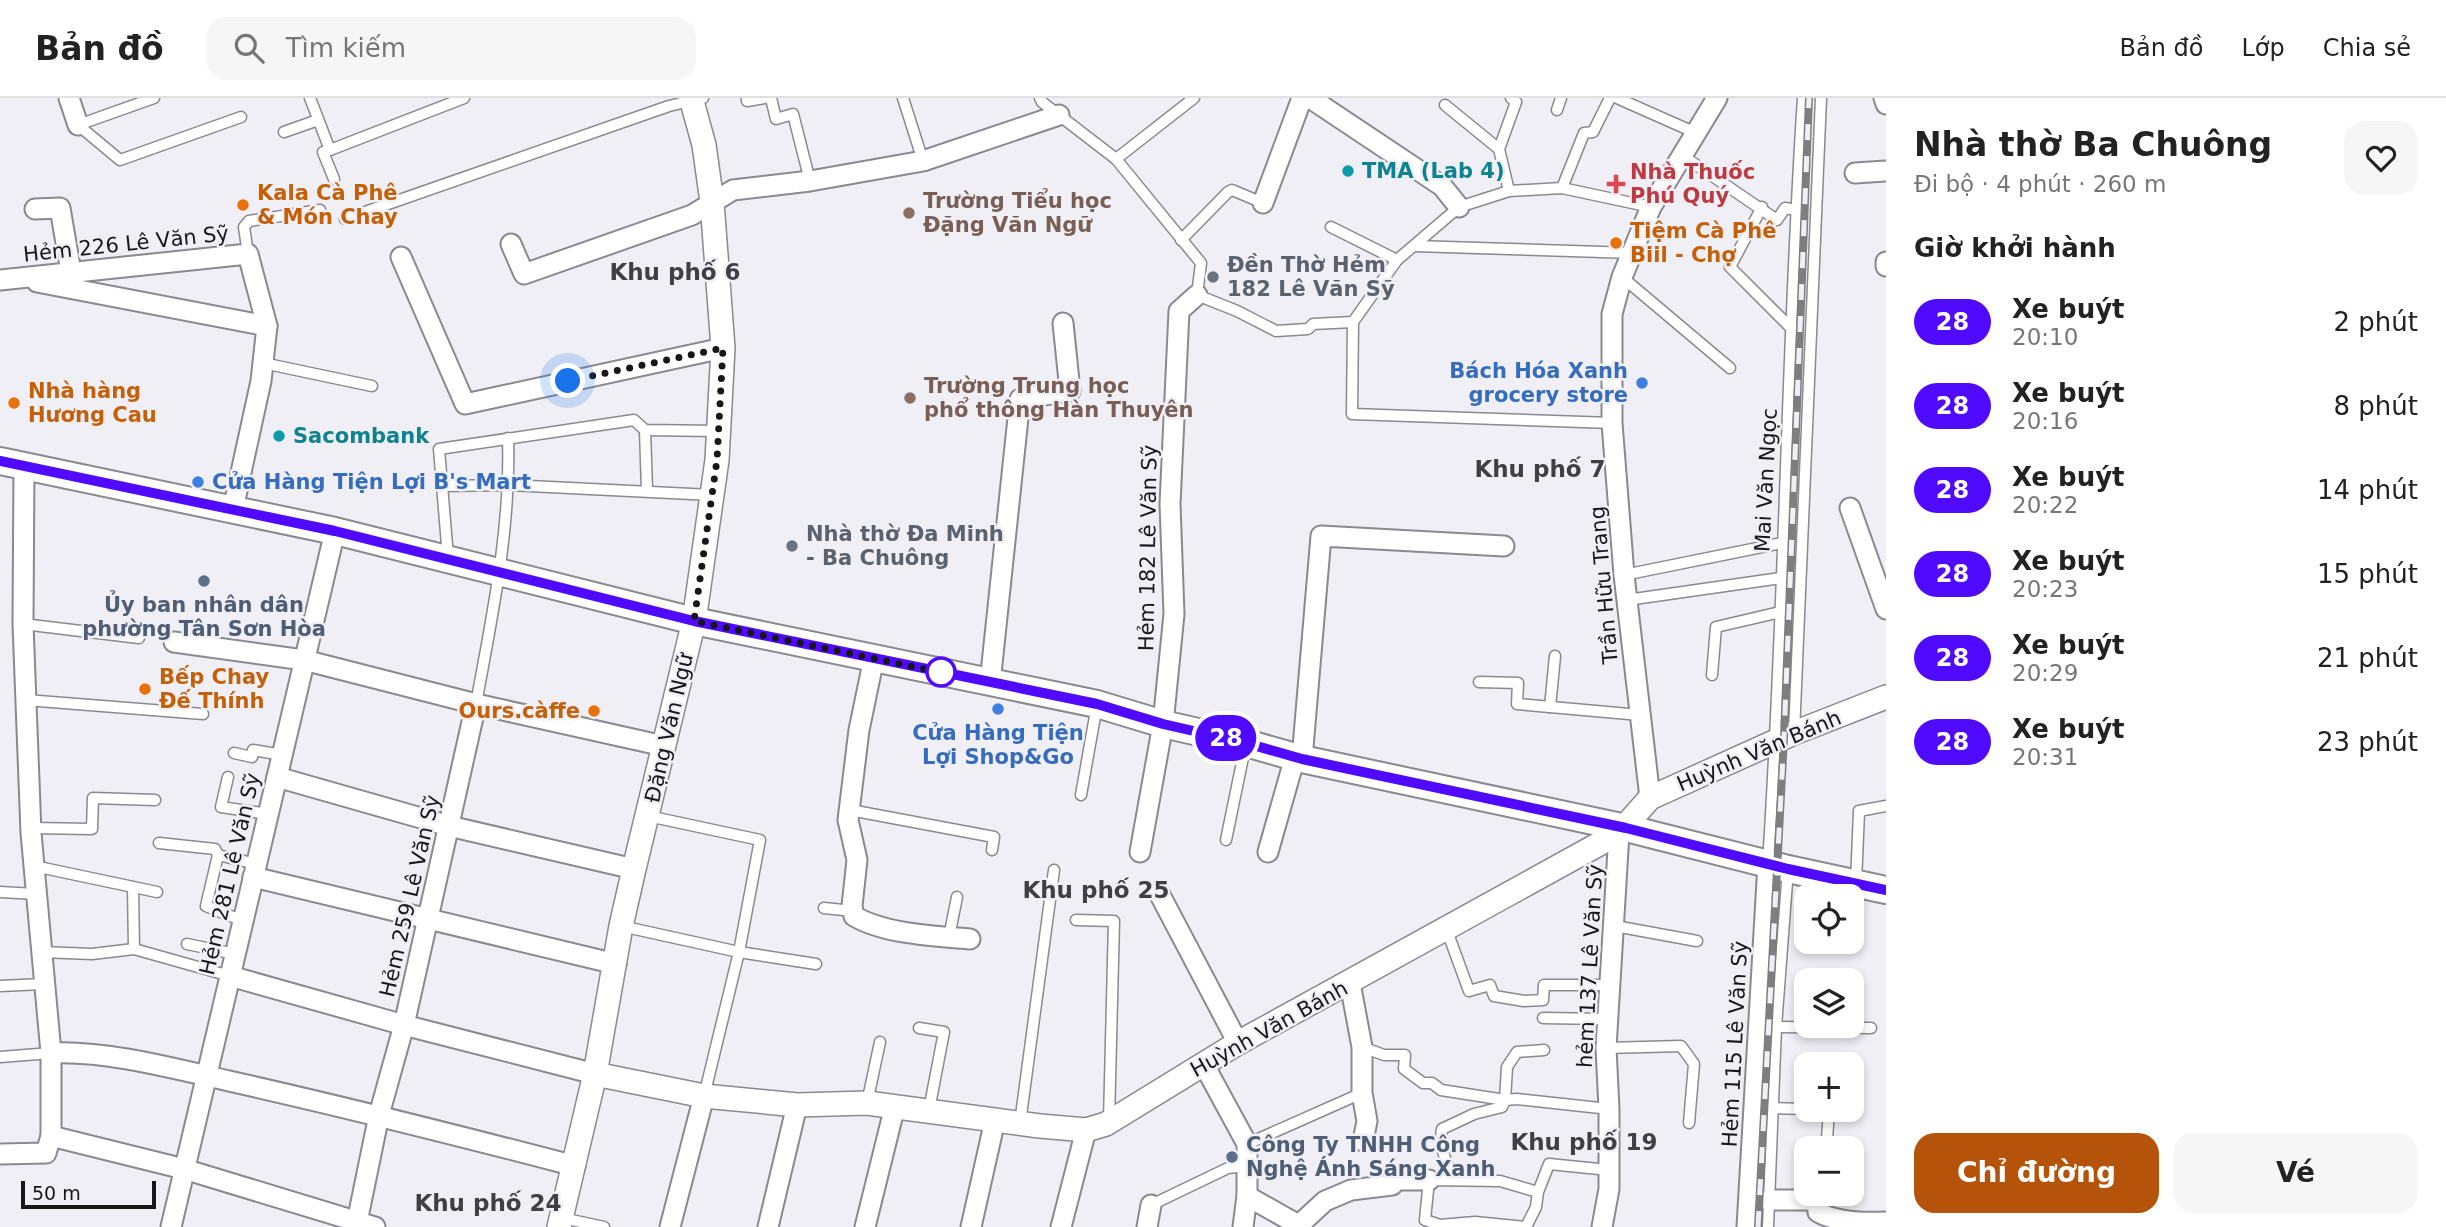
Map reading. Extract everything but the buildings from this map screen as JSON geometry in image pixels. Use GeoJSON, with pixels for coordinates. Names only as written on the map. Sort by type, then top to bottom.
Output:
{"type":"FeatureCollection","features":[{"type":"Feature","properties":{"kind":"main road"},"geometry":{"type":"LineString","coordinates":[[12,464],[335,531],[694,621],[1097,704],[1163,724],[1299,758],[1886,890]]}},
{"type":"Feature","properties":{"kind":"street"},"geometry":{"type":"LineString","coordinates":[[69,98],[78,125]]}},
{"type":"Feature","properties":{"kind":"street"},"geometry":{"type":"LineString","coordinates":[[1263,203],[1301,98]]}},
{"type":"Feature","properties":{"kind":"street"},"geometry":{"type":"LineString","coordinates":[[1310,98],[1442,186],[1459,207]]}},
{"type":"Feature","properties":{"kind":"street","name":"Trần Hữu Trang"},"geometry":{"type":"LineString","coordinates":[[1650,798],[1624,575],[1612,423],[1612,314],[1622,277],[1651,207],[1717,98]]}},
{"type":"Feature","properties":{"kind":"street"},"geometry":{"type":"LineString","coordinates":[[1884,98],[1886,104]]}},
{"type":"Feature","properties":{"kind":"street","name":"Đặng Văn Ngữ"},"geometry":{"type":"LineString","coordinates":[[561,1223],[595,1074],[621,926],[694,621],[712,495],[719,431],[723,348],[712,202],[696,99]]}},
{"type":"Feature","properties":{"kind":"street"},"geometry":{"type":"LineString","coordinates":[[511,244],[524,274],[692,215],[733,190],[810,181],[923,161],[1059,115]]}},
{"type":"Feature","properties":{"kind":"street"},"geometry":{"type":"LineString","coordinates":[[1855,173],[1886,170]]}},
{"type":"Feature","properties":{"kind":"street"},"geometry":{"type":"LineString","coordinates":[[35,209],[60,208],[71,272]]}},
{"type":"Feature","properties":{"kind":"street","name":"Hẻm 226 Lê Văn Sỹ"},"geometry":{"type":"LineString","coordinates":[[7,279],[248,254],[267,326],[263,363],[233,509]]}},
{"type":"Feature","properties":{"kind":"street"},"geometry":{"type":"LineString","coordinates":[[401,257],[465,404],[723,348]]}},
{"type":"Feature","properties":{"kind":"street","name":"Hẻm 226 Lê Văn Sỹ"},"geometry":{"type":"LineString","coordinates":[[7,279],[267,326]]}},
{"type":"Feature","properties":{"kind":"street","name":"Hẻm 182 Lê Văn Sỹ"},"geometry":{"type":"LineString","coordinates":[[1140,852],[1163,724],[1174,614],[1170,504],[1179,311],[1197,295]]}},
{"type":"Feature","properties":{"kind":"street"},"geometry":{"type":"LineString","coordinates":[[990,683],[1020,399],[1070,391],[1063,323]]}},
{"type":"Feature","properties":{"kind":"street"},"geometry":{"type":"LineString","coordinates":[[0,1154],[46,1153],[51,1136],[51,1053],[31,828],[23,624],[12,464]]}},
{"type":"Feature","properties":{"kind":"street"},"geometry":{"type":"LineString","coordinates":[[1850,508],[1886,609]]}},
{"type":"Feature","properties":{"kind":"street","name":"Hẻm 281 Lê Văn Sỹ"},"geometry":{"type":"LineString","coordinates":[[171,1227],[335,531]]}},
{"type":"Feature","properties":{"kind":"street"},"geometry":{"type":"LineString","coordinates":[[1268,852],[1299,758],[1321,536],[1504,546]]}},
{"type":"Feature","properties":{"kind":"street"},"geometry":{"type":"LineString","coordinates":[[174,642],[304,660],[476,704],[664,746]]}},
{"type":"Feature","properties":{"kind":"street"},"geometry":{"type":"LineString","coordinates":[[874,658],[859,730],[848,820],[857,860],[854,916],[863,921],[970,939]]}},
{"type":"Feature","properties":{"kind":"street","name":"Huỳnh Văn Bánh"},"geometry":{"type":"LineString","coordinates":[[595,1074],[704,1096],[797,1105],[867,1103],[1086,1130],[1109,1122],[1238,1043],[1622,830],[1650,798],[1886,697]]}},
{"type":"Feature","properties":{"kind":"street","name":"Hẻm 259 Lê Văn Sỹ"},"geometry":{"type":"LineString","coordinates":[[363,1225],[379,1115],[404,1025],[476,704]]}},
{"type":"Feature","properties":{"kind":"street"},"geometry":{"type":"LineString","coordinates":[[277,777],[449,826],[634,869]]}},
{"type":"Feature","properties":{"kind":"street","name":"hẻm 137 Lê Văn Sỹ"},"geometry":{"type":"LineString","coordinates":[[1602,1227],[1609,1189],[1606,1048],[1622,830]]}},
{"type":"Feature","properties":{"kind":"street","name":"Hẻm 115 Lê Văn Sỹ"},"geometry":{"type":"LineString","coordinates":[[1747,1227],[1778,866]]}},
{"type":"Feature","properties":{"kind":"street"},"geometry":{"type":"LineString","coordinates":[[255,871],[426,920],[616,964]]}},
{"type":"Feature","properties":{"kind":"street"},"geometry":{"type":"LineString","coordinates":[[1159,893],[1238,1043]]}},
{"type":"Feature","properties":{"kind":"street"},"geometry":{"type":"LineString","coordinates":[[230,976],[404,1025],[595,1074]]}},
{"type":"Feature","properties":{"kind":"street"},"geometry":{"type":"LineString","coordinates":[[1350,983],[1363,1047],[1362,1093],[1367,1121],[1363,1141]]}},
{"type":"Feature","properties":{"kind":"street"},"geometry":{"type":"LineString","coordinates":[[51,1053],[79,1051],[206,1076],[379,1115],[575,1166]]}},
{"type":"Feature","properties":{"kind":"street"},"geometry":{"type":"LineString","coordinates":[[1203,1063],[1247,1144],[1247,1196],[1243,1227]]}},
{"type":"Feature","properties":{"kind":"street"},"geometry":{"type":"LineString","coordinates":[[670,1227],[704,1096]]}},
{"type":"Feature","properties":{"kind":"street"},"geometry":{"type":"LineString","coordinates":[[768,1227],[797,1105]]}},
{"type":"Feature","properties":{"kind":"street"},"geometry":{"type":"LineString","coordinates":[[865,1227],[895,1106]]}},
{"type":"Feature","properties":{"kind":"street"},"geometry":{"type":"LineString","coordinates":[[971,1227],[995,1120]]}},
{"type":"Feature","properties":{"kind":"street"},"geometry":{"type":"LineString","coordinates":[[1061,1227],[1086,1130]]}},
{"type":"Feature","properties":{"kind":"street"},"geometry":{"type":"LineString","coordinates":[[51,1136],[184,1169],[363,1225]]}},
{"type":"Feature","properties":{"kind":"street"},"geometry":{"type":"LineString","coordinates":[[1247,1196],[1300,1226],[1325,1201],[1351,1190],[1392,1185],[1396,1180],[1429,1180]]}},
{"type":"Feature","properties":{"kind":"street"},"geometry":{"type":"LineString","coordinates":[[1769,1200],[1794,1198]]}},
{"type":"Feature","properties":{"kind":"street"},"geometry":{"type":"LineString","coordinates":[[1147,1227],[1151,1205]]}},
{"type":"Feature","properties":{"kind":"street"},"geometry":{"type":"LineString","coordinates":[[1818,1206],[1818,1212],[1825,1216],[1857,1222],[1886,1222]]}},
{"type":"Feature","properties":{"kind":"lane"},"geometry":{"type":"LineString","coordinates":[[78,125],[154,98]]}},
{"type":"Feature","properties":{"kind":"lane"},"geometry":{"type":"LineString","coordinates":[[310,98],[330,150]]}},
{"type":"Feature","properties":{"kind":"lane"},"geometry":{"type":"LineString","coordinates":[[334,179],[323,152],[464,98]]}},
{"type":"Feature","properties":{"kind":"lane"},"geometry":{"type":"LineString","coordinates":[[747,98],[747,101],[765,98]]}},
{"type":"Feature","properties":{"kind":"lane"},"geometry":{"type":"LineString","coordinates":[[771,98],[775,119],[793,114],[810,181]]}},
{"type":"Feature","properties":{"kind":"lane"},"geometry":{"type":"LineString","coordinates":[[903,98],[923,161]]}},
{"type":"Feature","properties":{"kind":"lane"},"geometry":{"type":"LineString","coordinates":[[1040,98],[1041,102],[1116,159],[1201,263],[1197,295],[1276,331],[1308,329],[1312,324],[1353,322]]}},
{"type":"Feature","properties":{"kind":"lane"},"geometry":{"type":"LineString","coordinates":[[1116,159],[1194,98]]}},
{"type":"Feature","properties":{"kind":"lane"},"geometry":{"type":"LineString","coordinates":[[1510,191],[1499,149],[1516,102],[1511,98]]}},
{"type":"Feature","properties":{"kind":"lane"},"geometry":{"type":"LineString","coordinates":[[1558,110],[1561,98]]}},
{"type":"Feature","properties":{"kind":"lane"},"geometry":{"type":"LineString","coordinates":[[1562,188],[1584,133],[1593,132],[1610,98]]}},
{"type":"Feature","properties":{"kind":"lane"},"geometry":{"type":"LineString","coordinates":[[1617,98],[1696,133]]}},
{"type":"Feature","properties":{"kind":"lane","name":"Mai Văn Ngọc"},"geometry":{"type":"LineString","coordinates":[[1785,738],[1780,612],[1803,98]]}},
{"type":"Feature","properties":{"kind":"lane","name":"Mai Văn Ngọc"},"geometry":{"type":"LineString","coordinates":[[1768,1227],[1776,1027],[1778,866],[1821,98]]}},
{"type":"Feature","properties":{"kind":"lane"},"geometry":{"type":"LineString","coordinates":[[345,219],[696,99]]}},
{"type":"Feature","properties":{"kind":"lane"},"geometry":{"type":"LineString","coordinates":[[1445,105],[1499,149]]}},
{"type":"Feature","properties":{"kind":"lane"},"geometry":{"type":"LineString","coordinates":[[78,125],[120,160],[241,117]]}},
{"type":"Feature","properties":{"kind":"lane"},"geometry":{"type":"LineString","coordinates":[[284,132],[318,120]]}},
{"type":"Feature","properties":{"kind":"lane"},"geometry":{"type":"LineString","coordinates":[[1683,156],[1762,207],[1777,220],[1785,208],[1796,210]]}},
{"type":"Feature","properties":{"kind":"lane"},"geometry":{"type":"LineString","coordinates":[[1612,423],[1352,414],[1353,322],[1397,260],[1459,207],[1510,191],[1562,188],[1651,207]]}},
{"type":"Feature","properties":{"kind":"lane"},"geometry":{"type":"LineString","coordinates":[[1181,240],[1232,190],[1263,203]]}},
{"type":"Feature","properties":{"kind":"lane"},"geometry":{"type":"LineString","coordinates":[[1762,207],[1730,267],[1792,329]]}},
{"type":"Feature","properties":{"kind":"lane"},"geometry":{"type":"LineString","coordinates":[[248,254],[244,226],[249,221],[320,210]]}},
{"type":"Feature","properties":{"kind":"lane"},"geometry":{"type":"LineString","coordinates":[[1331,227],[1397,260]]}},
{"type":"Feature","properties":{"kind":"lane"},"geometry":{"type":"LineString","coordinates":[[1414,246],[1634,253]]}},
{"type":"Feature","properties":{"kind":"lane"},"geometry":{"type":"LineString","coordinates":[[1622,277],[1730,368]]}},
{"type":"Feature","properties":{"kind":"lane"},"geometry":{"type":"LineString","coordinates":[[263,363],[372,386]]}},
{"type":"Feature","properties":{"kind":"lane"},"geometry":{"type":"LineString","coordinates":[[449,561],[439,449],[634,419],[645,430],[647,491]]}},
{"type":"Feature","properties":{"kind":"lane"},"geometry":{"type":"LineString","coordinates":[[645,430],[719,431]]}},
{"type":"Feature","properties":{"kind":"lane","name":"Hẻm 259 Lê Văn Sỹ"},"geometry":{"type":"LineString","coordinates":[[476,704],[500,573],[509,485],[508,438]]}},
{"type":"Feature","properties":{"kind":"lane"},"geometry":{"type":"LineString","coordinates":[[443,486],[509,485],[712,495]]}},
{"type":"Feature","properties":{"kind":"lane"},"geometry":{"type":"LineString","coordinates":[[1624,575],[1782,543]]}},
{"type":"Feature","properties":{"kind":"lane"},"geometry":{"type":"LineString","coordinates":[[1627,600],[1782,578]]}},
{"type":"Feature","properties":{"kind":"lane"},"geometry":{"type":"LineString","coordinates":[[1712,674],[1716,627],[1780,612]]}},
{"type":"Feature","properties":{"kind":"lane"},"geometry":{"type":"LineString","coordinates":[[23,624],[139,638]]}},
{"type":"Feature","properties":{"kind":"lane"},"geometry":{"type":"LineString","coordinates":[[1550,707],[1555,656]]}},
{"type":"Feature","properties":{"kind":"lane"},"geometry":{"type":"LineString","coordinates":[[1479,682],[1518,683],[1517,704],[1640,715]]}},
{"type":"Feature","properties":{"kind":"lane"},"geometry":{"type":"LineString","coordinates":[[26,700],[203,714]]}},
{"type":"Feature","properties":{"kind":"lane"},"geometry":{"type":"LineString","coordinates":[[1081,795],[1097,704]]}},
{"type":"Feature","properties":{"kind":"lane"},"geometry":{"type":"LineString","coordinates":[[1226,840],[1246,743]]}},
{"type":"Feature","properties":{"kind":"lane"},"geometry":{"type":"LineString","coordinates":[[234,753],[252,757],[253,750],[282,755]]}},
{"type":"Feature","properties":{"kind":"lane"},"geometry":{"type":"LineString","coordinates":[[228,777],[221,807],[268,814]]}},
{"type":"Feature","properties":{"kind":"lane"},"geometry":{"type":"LineString","coordinates":[[31,828],[92,829],[93,797],[155,800]]}},
{"type":"Feature","properties":{"kind":"lane"},"geometry":{"type":"LineString","coordinates":[[1856,883],[1859,811],[1886,806]]}},
{"type":"Feature","properties":{"kind":"lane"},"geometry":{"type":"LineString","coordinates":[[849,810],[994,837],[992,850]]}},
{"type":"Feature","properties":{"kind":"lane"},"geometry":{"type":"LineString","coordinates":[[648,816],[760,840],[739,952],[704,1096]]}},
{"type":"Feature","properties":{"kind":"lane"},"geometry":{"type":"LineString","coordinates":[[159,843],[215,849],[218,855],[206,906],[243,920]]}},
{"type":"Feature","properties":{"kind":"lane"},"geometry":{"type":"LineString","coordinates":[[218,855],[255,871]]}},
{"type":"Feature","properties":{"kind":"lane"},"geometry":{"type":"LineString","coordinates":[[34,866],[157,892]]}},
{"type":"Feature","properties":{"kind":"lane"},"geometry":{"type":"LineString","coordinates":[[1020,1123],[1054,870]]}},
{"type":"Feature","properties":{"kind":"lane"},"geometry":{"type":"LineString","coordinates":[[133,887],[134,949]]}},
{"type":"Feature","properties":{"kind":"lane"},"geometry":{"type":"LineString","coordinates":[[0,892],[36,894]]}},
{"type":"Feature","properties":{"kind":"lane"},"geometry":{"type":"LineString","coordinates":[[949,937],[957,897]]}},
{"type":"Feature","properties":{"kind":"lane"},"geometry":{"type":"LineString","coordinates":[[824,908],[853,911]]}},
{"type":"Feature","properties":{"kind":"lane"},"geometry":{"type":"LineString","coordinates":[[1076,920],[1114,921],[1109,1122]]}},
{"type":"Feature","properties":{"kind":"lane"},"geometry":{"type":"LineString","coordinates":[[621,926],[739,952],[816,964]]}},
{"type":"Feature","properties":{"kind":"lane"},"geometry":{"type":"LineString","coordinates":[[1615,926],[1697,941]]}},
{"type":"Feature","properties":{"kind":"lane"},"geometry":{"type":"LineString","coordinates":[[1446,928],[1469,991],[1490,985],[1494,996],[1524,1001],[1543,1000],[1544,985],[1610,985]]}},
{"type":"Feature","properties":{"kind":"lane"},"geometry":{"type":"LineString","coordinates":[[187,944],[235,954]]}},
{"type":"Feature","properties":{"kind":"lane"},"geometry":{"type":"LineString","coordinates":[[41,952],[92,954],[134,949],[230,976]]}},
{"type":"Feature","properties":{"kind":"lane"},"geometry":{"type":"LineString","coordinates":[[0,986],[43,984]]}},
{"type":"Feature","properties":{"kind":"lane"},"geometry":{"type":"LineString","coordinates":[[1543,1018],[1608,1019]]}},
{"type":"Feature","properties":{"kind":"lane"},"geometry":{"type":"LineString","coordinates":[[1776,1027],[1871,1028]]}},
{"type":"Feature","properties":{"kind":"lane"},"geometry":{"type":"LineString","coordinates":[[919,1028],[944,1032],[929,1111]]}},
{"type":"Feature","properties":{"kind":"lane"},"geometry":{"type":"LineString","coordinates":[[867,1103],[880,1042]]}},
{"type":"Feature","properties":{"kind":"lane"},"geometry":{"type":"LineString","coordinates":[[1606,1048],[1681,1046],[1694,1064],[1689,1123]]}},
{"type":"Feature","properties":{"kind":"lane"},"geometry":{"type":"LineString","coordinates":[[1363,1047],[1384,1055],[1405,1055],[1404,1069],[1423,1083],[1432,1083],[1441,1090],[1505,1100],[1609,1109]]}},
{"type":"Feature","properties":{"kind":"lane"},"geometry":{"type":"LineString","coordinates":[[1452,1180],[1452,1172],[1445,1162],[1442,1129],[1474,1114],[1502,1107],[1505,1100],[1507,1067],[1517,1052],[1544,1050]]}},
{"type":"Feature","properties":{"kind":"lane"},"geometry":{"type":"LineString","coordinates":[[0,1057],[51,1053]]}},
{"type":"Feature","properties":{"kind":"lane"},"geometry":{"type":"LineString","coordinates":[[1247,1144],[1362,1093]]}},
{"type":"Feature","properties":{"kind":"lane"},"geometry":{"type":"LineString","coordinates":[[1773,1108],[1794,1109]]}},
{"type":"Feature","properties":{"kind":"lane"},"geometry":{"type":"LineString","coordinates":[[1538,1192],[1500,1181],[1429,1180],[1425,1220],[1440,1225],[1475,1222],[1526,1227],[1536,1207],[1538,1192],[1549,1164],[1609,1170]]}},
{"type":"Feature","properties":{"kind":"lane"},"geometry":{"type":"LineString","coordinates":[[1151,1205],[1228,1168],[1247,1166]]}},
{"type":"Feature","properties":{"kind":"lane"},"geometry":{"type":"LineString","coordinates":[[561,1223],[604,1227]]}},
{"type":"Feature","properties":{"kind":"railway"},"geometry":{"type":"LineString","coordinates":[[1758,1227],[1784,738],[1809,98]]}},
{"type":"Feature","properties":{"kind":"bus line","name":"28"},"geometry":{"type":"LineString","coordinates":[[0,461],[335,531],[694,621],[1097,704],[1163,724],[1302,759],[1626,828],[1788,869],[1886,890]]}},
{"type":"Feature","properties":{"kind":"place","name":"TMA (Lab 4)"},"geometry":{"type":"Point","coordinates":[1348,171]}},
{"type":"Feature","properties":{"kind":"place","name":"Nhà Thuốc Phú Quý"},"geometry":{"type":"Point","coordinates":[1616,184]}},
{"type":"Feature","properties":{"kind":"place","name":"Kala Cà Phê & Món Chay"},"geometry":{"type":"Point","coordinates":[243,205]}},
{"type":"Feature","properties":{"kind":"place","name":"Trường Tiểu học Đặng Văn Ngữ"},"geometry":{"type":"Point","coordinates":[909,213]}},
{"type":"Feature","properties":{"kind":"place","name":"Tiệm Cà Phê Biil - Chợ"},"geometry":{"type":"Point","coordinates":[1616,243]}},
{"type":"Feature","properties":{"kind":"place","name":"Đền Thờ Hẻm 182 Lê Văn Sỹ"},"geometry":{"type":"Point","coordinates":[1213,277]}},
{"type":"Feature","properties":{"kind":"place","name":"Bách Hóa Xanh grocery store"},"geometry":{"type":"Point","coordinates":[1642,383]}},
{"type":"Feature","properties":{"kind":"place","name":"Trường Trung học phổ thông Hàn Thuyên"},"geometry":{"type":"Point","coordinates":[910,398]}},
{"type":"Feature","properties":{"kind":"place","name":"Nhà hàng Hương Cau"},"geometry":{"type":"Point","coordinates":[14,403]}},
{"type":"Feature","properties":{"kind":"place","name":"Sacombank"},"geometry":{"type":"Point","coordinates":[279,436]}},
{"type":"Feature","properties":{"kind":"place","name":"Cửa Hàng Tiện Lợi B's Mart"},"geometry":{"type":"Point","coordinates":[198,482]}},
{"type":"Feature","properties":{"kind":"place","name":"Nhà thờ Đa Minh - Ba Chuông"},"geometry":{"type":"Point","coordinates":[792,546]}},
{"type":"Feature","properties":{"kind":"place","name":"Ủy ban nhân dân phường Tân Sơn Hòa"},"geometry":{"type":"Point","coordinates":[204,581]}},
{"type":"Feature","properties":{"kind":"place","name":"Bếp Chay Đế Thính"},"geometry":{"type":"Point","coordinates":[145,689]}},
{"type":"Feature","properties":{"kind":"place","name":"Cửa Hàng Tiện Lợi Shop&Go"},"geometry":{"type":"Point","coordinates":[998,709]}},
{"type":"Feature","properties":{"kind":"place","name":"Ours.càffe"},"geometry":{"type":"Point","coordinates":[594,711]}},
{"type":"Feature","properties":{"kind":"place","name":"Công Ty TNHH Công Nghệ Ánh Sáng Xanh"},"geometry":{"type":"Point","coordinates":[1232,1157]}},
{"type":"Feature","properties":{"kind":"district","name":"Khu phố 6"},"geometry":{"type":"Point","coordinates":[675,272]}},
{"type":"Feature","properties":{"kind":"district","name":"Khu phố 7"},"geometry":{"type":"Point","coordinates":[1540,469]}},
{"type":"Feature","properties":{"kind":"district","name":"Khu phố 25"},"geometry":{"type":"Point","coordinates":[1096,890]}},
{"type":"Feature","properties":{"kind":"district","name":"Khu phố 19"},"geometry":{"type":"Point","coordinates":[1584,1142]}},
{"type":"Feature","properties":{"kind":"district","name":"Khu phố 24"},"geometry":{"type":"Point","coordinates":[488,1203]}},
{"type":"Feature","properties":{"kind":"route"},"geometry":{"type":"LineString","coordinates":[[568,381],[723,348],[717,460],[694,621],[944,673],[941,672]]}}]}
